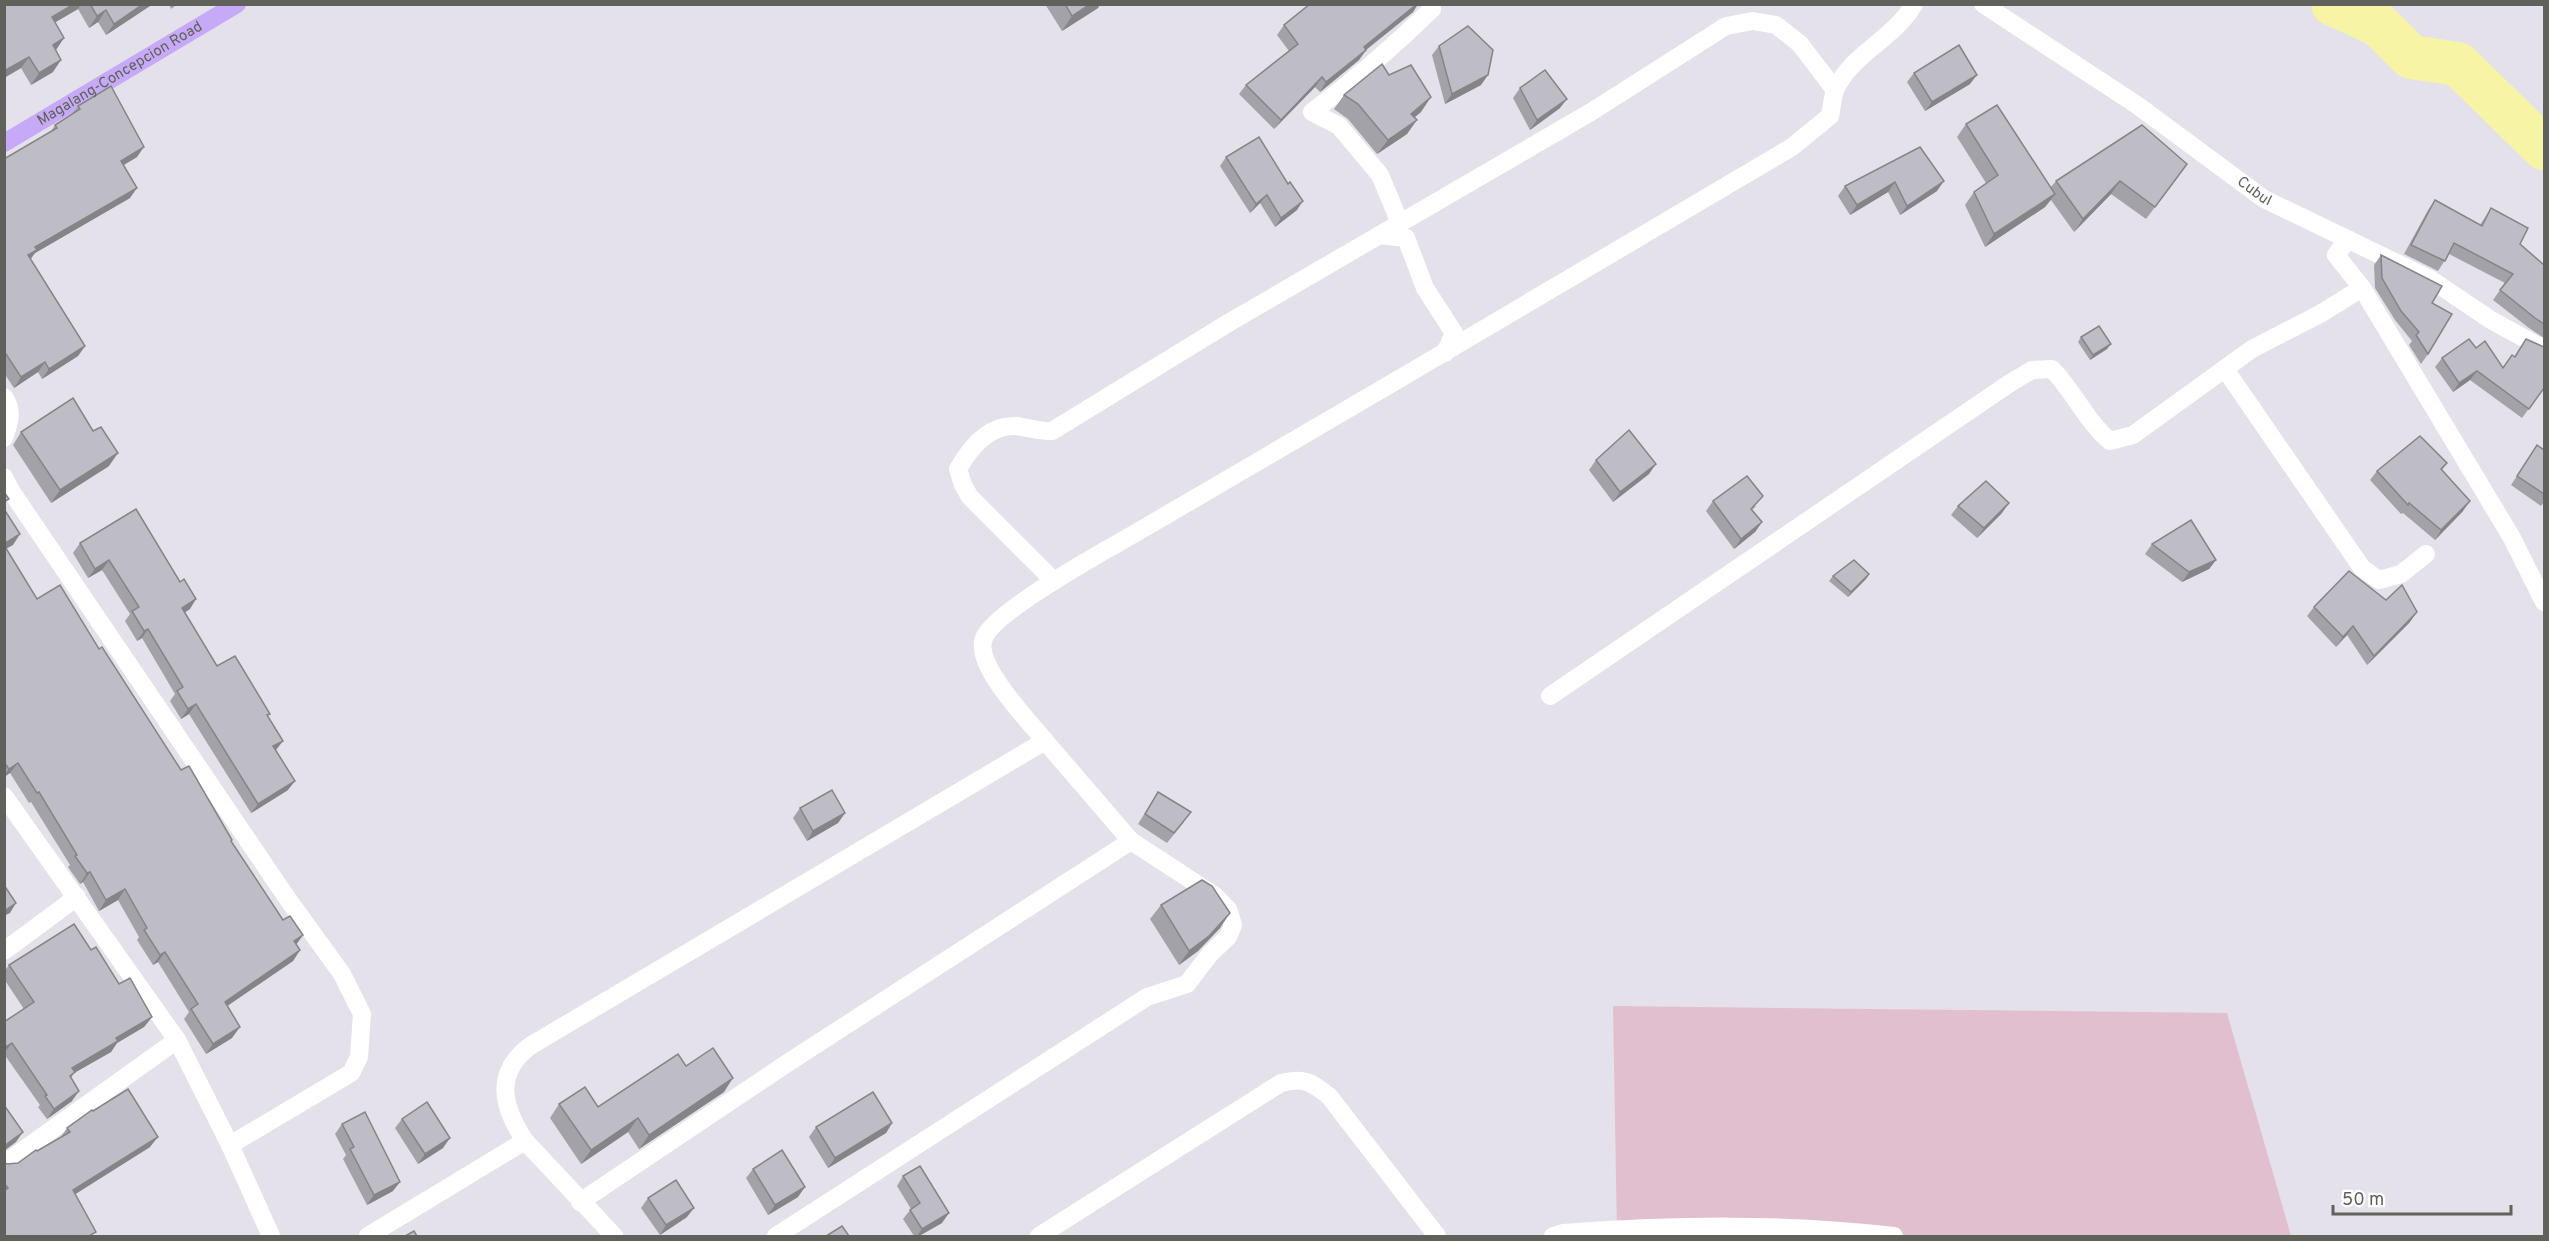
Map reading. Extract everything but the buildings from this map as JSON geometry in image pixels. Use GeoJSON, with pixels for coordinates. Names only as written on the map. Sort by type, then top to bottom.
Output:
{"type":"FeatureCollection","features":[{"type":"Feature","properties":{"kind":"main road","name":"Magalang-Concepcion Road"},"geometry":{"type":"LineString","coordinates":[[4,143],[237,4]]}},
{"type":"Feature","properties":{"kind":"street"},"geometry":{"type":"LineString","coordinates":[[1400,223],[1380,176],[1339,126],[1312,112],[1358,78],[1400,41],[1432,9],[1431,4]]}},
{"type":"Feature","properties":{"kind":"street"},"geometry":{"type":"LineString","coordinates":[[776,1236],[1147,997],[1187,984],[1210,954],[1228,937],[1233,925],[1228,909],[1214,895],[1131,841],[1045,741],[991,673],[983,653],[983,641],[989,628],[1054,581],[1799,142],[1830,116],[1835,90],[1846,73],[1898,25],[1914,4]]}},
{"type":"Feature","properties":{"kind":"street","name":"Cubul"},"geometry":{"type":"LineString","coordinates":[[1983,4],[2137,105],[2264,198],[2430,279],[2491,320],[2544,349]]}},
{"type":"Feature","properties":{"kind":"street"},"geometry":{"type":"LineString","coordinates":[[1054,581],[970,498],[963,485],[958,469],[969,450],[994,429],[1014,426],[1039,432],[1052,431],[1230,321],[1591,112],[1726,27],[1753,21],[1776,26],[1800,44],[1835,90]]}},
{"type":"Feature","properties":{"kind":"street"},"geometry":{"type":"LineString","coordinates":[[1379,235],[1406,238],[1425,288],[1454,333],[1445,352]]}},
{"type":"Feature","properties":{"kind":"street"},"geometry":{"type":"LineString","coordinates":[[2348,239],[2336,255],[2362,288],[2512,538],[2544,602]]}},
{"type":"Feature","properties":{"kind":"street"},"geometry":{"type":"LineString","coordinates":[[1550,696],[2032,370],[2052,369],[2070,388],[2097,429],[2110,441],[2133,435],[2252,349],[2320,314],[2362,288]]}},
{"type":"Feature","properties":{"kind":"street"},"geometry":{"type":"LineString","coordinates":[[2225,369],[2362,568],[2379,580],[2401,574],[2426,554]]}},
{"type":"Feature","properties":{"kind":"street"},"geometry":{"type":"LineString","coordinates":[[4,397],[9,403],[11,416],[4,438]]}},
{"type":"Feature","properties":{"kind":"street"},"geometry":{"type":"LineString","coordinates":[[4,477],[286,898],[342,974],[362,1014],[359,1057],[351,1073],[230,1145]]}},
{"type":"Feature","properties":{"kind":"street"},"geometry":{"type":"LineString","coordinates":[[614,1236],[525,1141],[513,1122],[506,1103],[505,1086],[509,1071],[522,1052],[1045,741]]}},
{"type":"Feature","properties":{"kind":"street"},"geometry":{"type":"LineString","coordinates":[[4,796],[177,1040],[230,1145],[271,1236]]}},
{"type":"Feature","properties":{"kind":"street"},"geometry":{"type":"LineString","coordinates":[[580,1202],[829,1036],[1131,841]]}},
{"type":"Feature","properties":{"kind":"street"},"geometry":{"type":"LineString","coordinates":[[4,951],[77,897]]}},
{"type":"Feature","properties":{"kind":"street"},"geometry":{"type":"LineString","coordinates":[[4,1164],[177,1040]]}},
{"type":"Feature","properties":{"kind":"street"},"geometry":{"type":"LineString","coordinates":[[1039,1236],[1281,1083],[1298,1078],[1314,1084],[1329,1096],[1437,1236]]}},
{"type":"Feature","properties":{"kind":"street"},"geometry":{"type":"LineString","coordinates":[[368,1236],[525,1141]]}},
{"type":"Feature","properties":{"kind":"street"},"geometry":{"type":"LineString","coordinates":[[1553,1236],[1563,1233],[1664,1226],[1774,1226],[1894,1236]]}},
{"type":"Feature","properties":{"kind":"shaded area"},"geometry":{"type":"Polygon","coordinates":[[[1613,1006],[2227,1013],[2291,1236],[1617,1236],[1613,1006]]]}},
{"type":"Feature","properties":{"kind":"waterway"},"geometry":{"type":"LineString","coordinates":[[2333,4],[2379,25],[2411,57],[2458,64],[2544,148]]}}]}
